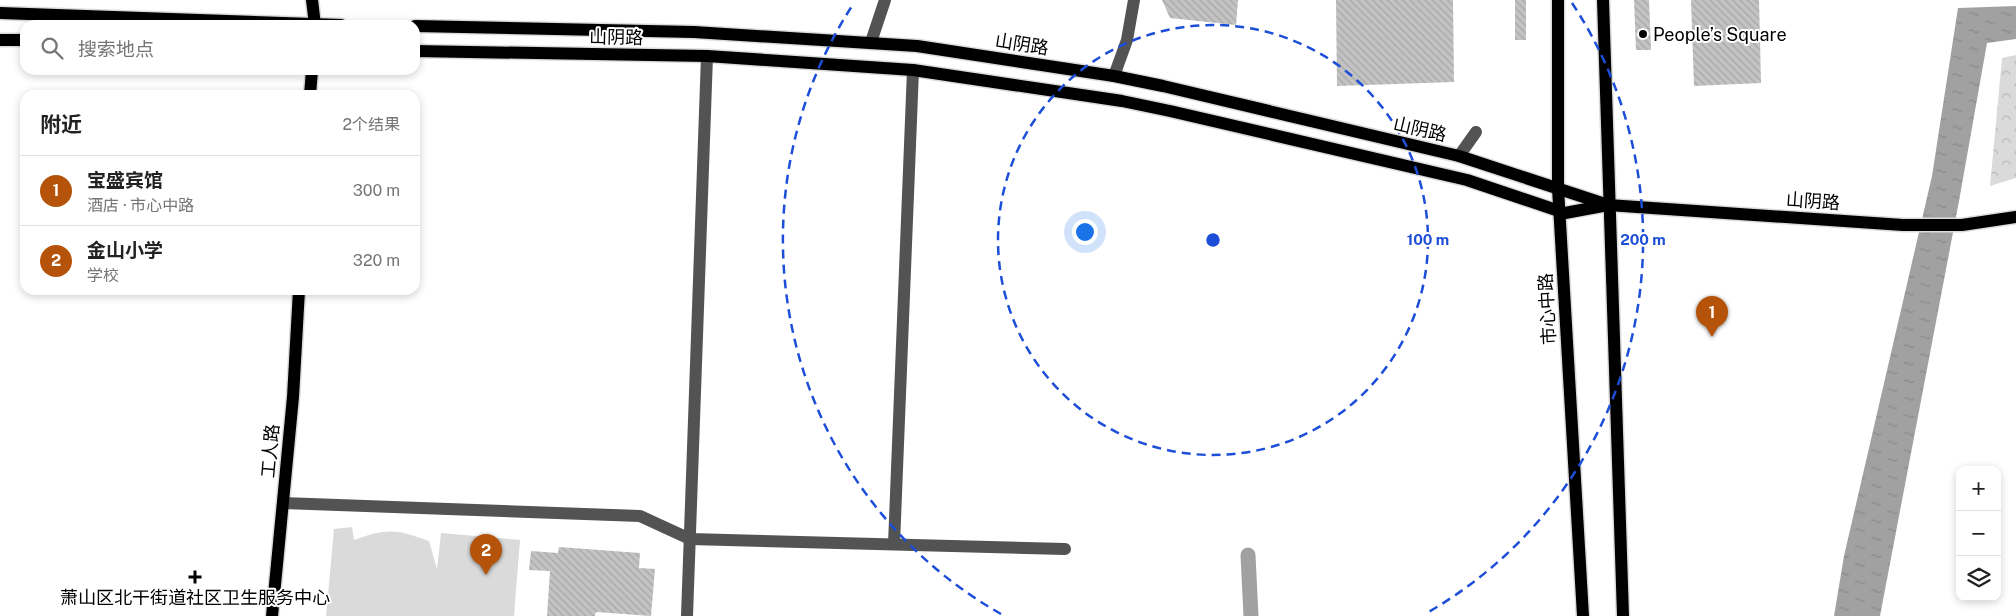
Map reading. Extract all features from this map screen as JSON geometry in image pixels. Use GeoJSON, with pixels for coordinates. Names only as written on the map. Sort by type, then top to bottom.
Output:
{"type":"FeatureCollection","features":[{"type":"Feature","properties":{"kind":"main road"},"geometry":{"type":"LineString","coordinates":[[312,0],[314,20]]}},
{"type":"Feature","properties":{"kind":"main road","name":"市心中路"},"geometry":{"type":"LineString","coordinates":[[1558,0],[1558,188],[1583,616]]}},
{"type":"Feature","properties":{"kind":"main road"},"geometry":{"type":"LineString","coordinates":[[1603,0],[1608,205],[1623,616]]}},
{"type":"Feature","properties":{"kind":"main road"},"geometry":{"type":"LineString","coordinates":[[0,14],[172,20]]}},
{"type":"Feature","properties":{"kind":"main road","name":"山阴路"},"geometry":{"type":"LineString","coordinates":[[420,26],[694,32],[918,46],[1114,76],[1459,156],[1608,205]]}},
{"type":"Feature","properties":{"kind":"main road"},"geometry":{"type":"LineString","coordinates":[[0,40],[20,40]]}},
{"type":"Feature","properties":{"kind":"main road","name":"山阴路"},"geometry":{"type":"LineString","coordinates":[[420,51],[707,56],[913,70],[1122,101],[1170,110],[1467,180],[1565,213],[1608,205],[1903,225],[1962,225],[2016,217]]}},
{"type":"Feature","properties":{"kind":"main road"},"geometry":{"type":"LineString","coordinates":[[310,90],[312,75]]}},
{"type":"Feature","properties":{"kind":"main road","name":"工人路"},"geometry":{"type":"LineString","coordinates":[[272,616],[293,397],[299,295]]}},
{"type":"Feature","properties":{"kind":"street"},"geometry":{"type":"LineString","coordinates":[[871,42],[885,0]]}},
{"type":"Feature","properties":{"kind":"street"},"geometry":{"type":"LineString","coordinates":[[1114,76],[1127,40],[1134,0]]}},
{"type":"Feature","properties":{"kind":"street"},"geometry":{"type":"LineString","coordinates":[[687,616],[707,56]]}},
{"type":"Feature","properties":{"kind":"street"},"geometry":{"type":"LineString","coordinates":[[894,544],[913,70]]}},
{"type":"Feature","properties":{"kind":"street"},"geometry":{"type":"LineString","coordinates":[[1459,156],[1476,132]]}},
{"type":"Feature","properties":{"kind":"street"},"geometry":{"type":"LineString","coordinates":[[283,502],[640,516],[690,539],[1065,549]]}},
{"type":"Feature","properties":{"kind":"green space"},"geometry":{"type":"Polygon","coordinates":[[[2016,55],[2016,178],[1990,186],[2002,58],[2016,55]]]}},
{"type":"Feature","properties":{"kind":"green space"},"geometry":{"type":"Polygon","coordinates":[[[352,527],[354,540],[375,533],[399,532],[429,541],[437,569],[441,533],[520,540],[514,616],[326,616],[334,529],[352,527]]]}},
{"type":"Feature","properties":{"kind":"water"},"geometry":{"type":"Polygon","coordinates":[[[2016,6],[2016,39],[1987,43],[1880,616],[1834,616],[1844,556],[1932,176],[1958,8],[2016,6]]]}},
{"type":"Feature","properties":{"kind":"building"},"geometry":{"type":"Polygon","coordinates":[[[1162,0],[1238,0],[1236,25],[1170,18],[1162,0]]]}},
{"type":"Feature","properties":{"kind":"building"},"geometry":{"type":"Polygon","coordinates":[[[1336,0],[1453,0],[1454,82],[1337,86],[1336,0]]]}},
{"type":"Feature","properties":{"kind":"building"},"geometry":{"type":"Polygon","coordinates":[[[1515,0],[1526,0],[1526,40],[1515,40],[1515,0]]]}},
{"type":"Feature","properties":{"kind":"building","name":"People’s Square"},"geometry":{"type":"Polygon","coordinates":[[[1634,0],[1649,0],[1651,50],[1636,50],[1634,0]]]}},
{"type":"Feature","properties":{"kind":"building"},"geometry":{"type":"Polygon","coordinates":[[[1691,0],[1759,0],[1761,83],[1694,86],[1691,0]]]}},
{"type":"Feature","properties":{"kind":"building"},"geometry":{"type":"Polygon","coordinates":[[[559,547],[640,553],[639,568],[655,569],[651,616],[596,612],[595,616],[547,616],[550,571],[529,570],[531,551],[558,553],[559,547]]]}},
{"type":"Feature","properties":{"kind":"waterway"},"geometry":{"type":"LineString","coordinates":[[1248,555],[1251,616]]}},
{"type":"Feature","properties":{"kind":"place","name":"People’s Square"},"geometry":{"type":"Point","coordinates":[1643,34]}},
{"type":"Feature","properties":{"kind":"place","name":"宝盛宾馆"},"geometry":{"type":"Point","coordinates":[1712,337]}},
{"type":"Feature","properties":{"kind":"place","name":"金山小学"},"geometry":{"type":"Point","coordinates":[486,575]}},
{"type":"Feature","properties":{"kind":"place","name":"萧山区北干街道社区卫生服务中心"},"geometry":{"type":"Point","coordinates":[195,577]}}]}
